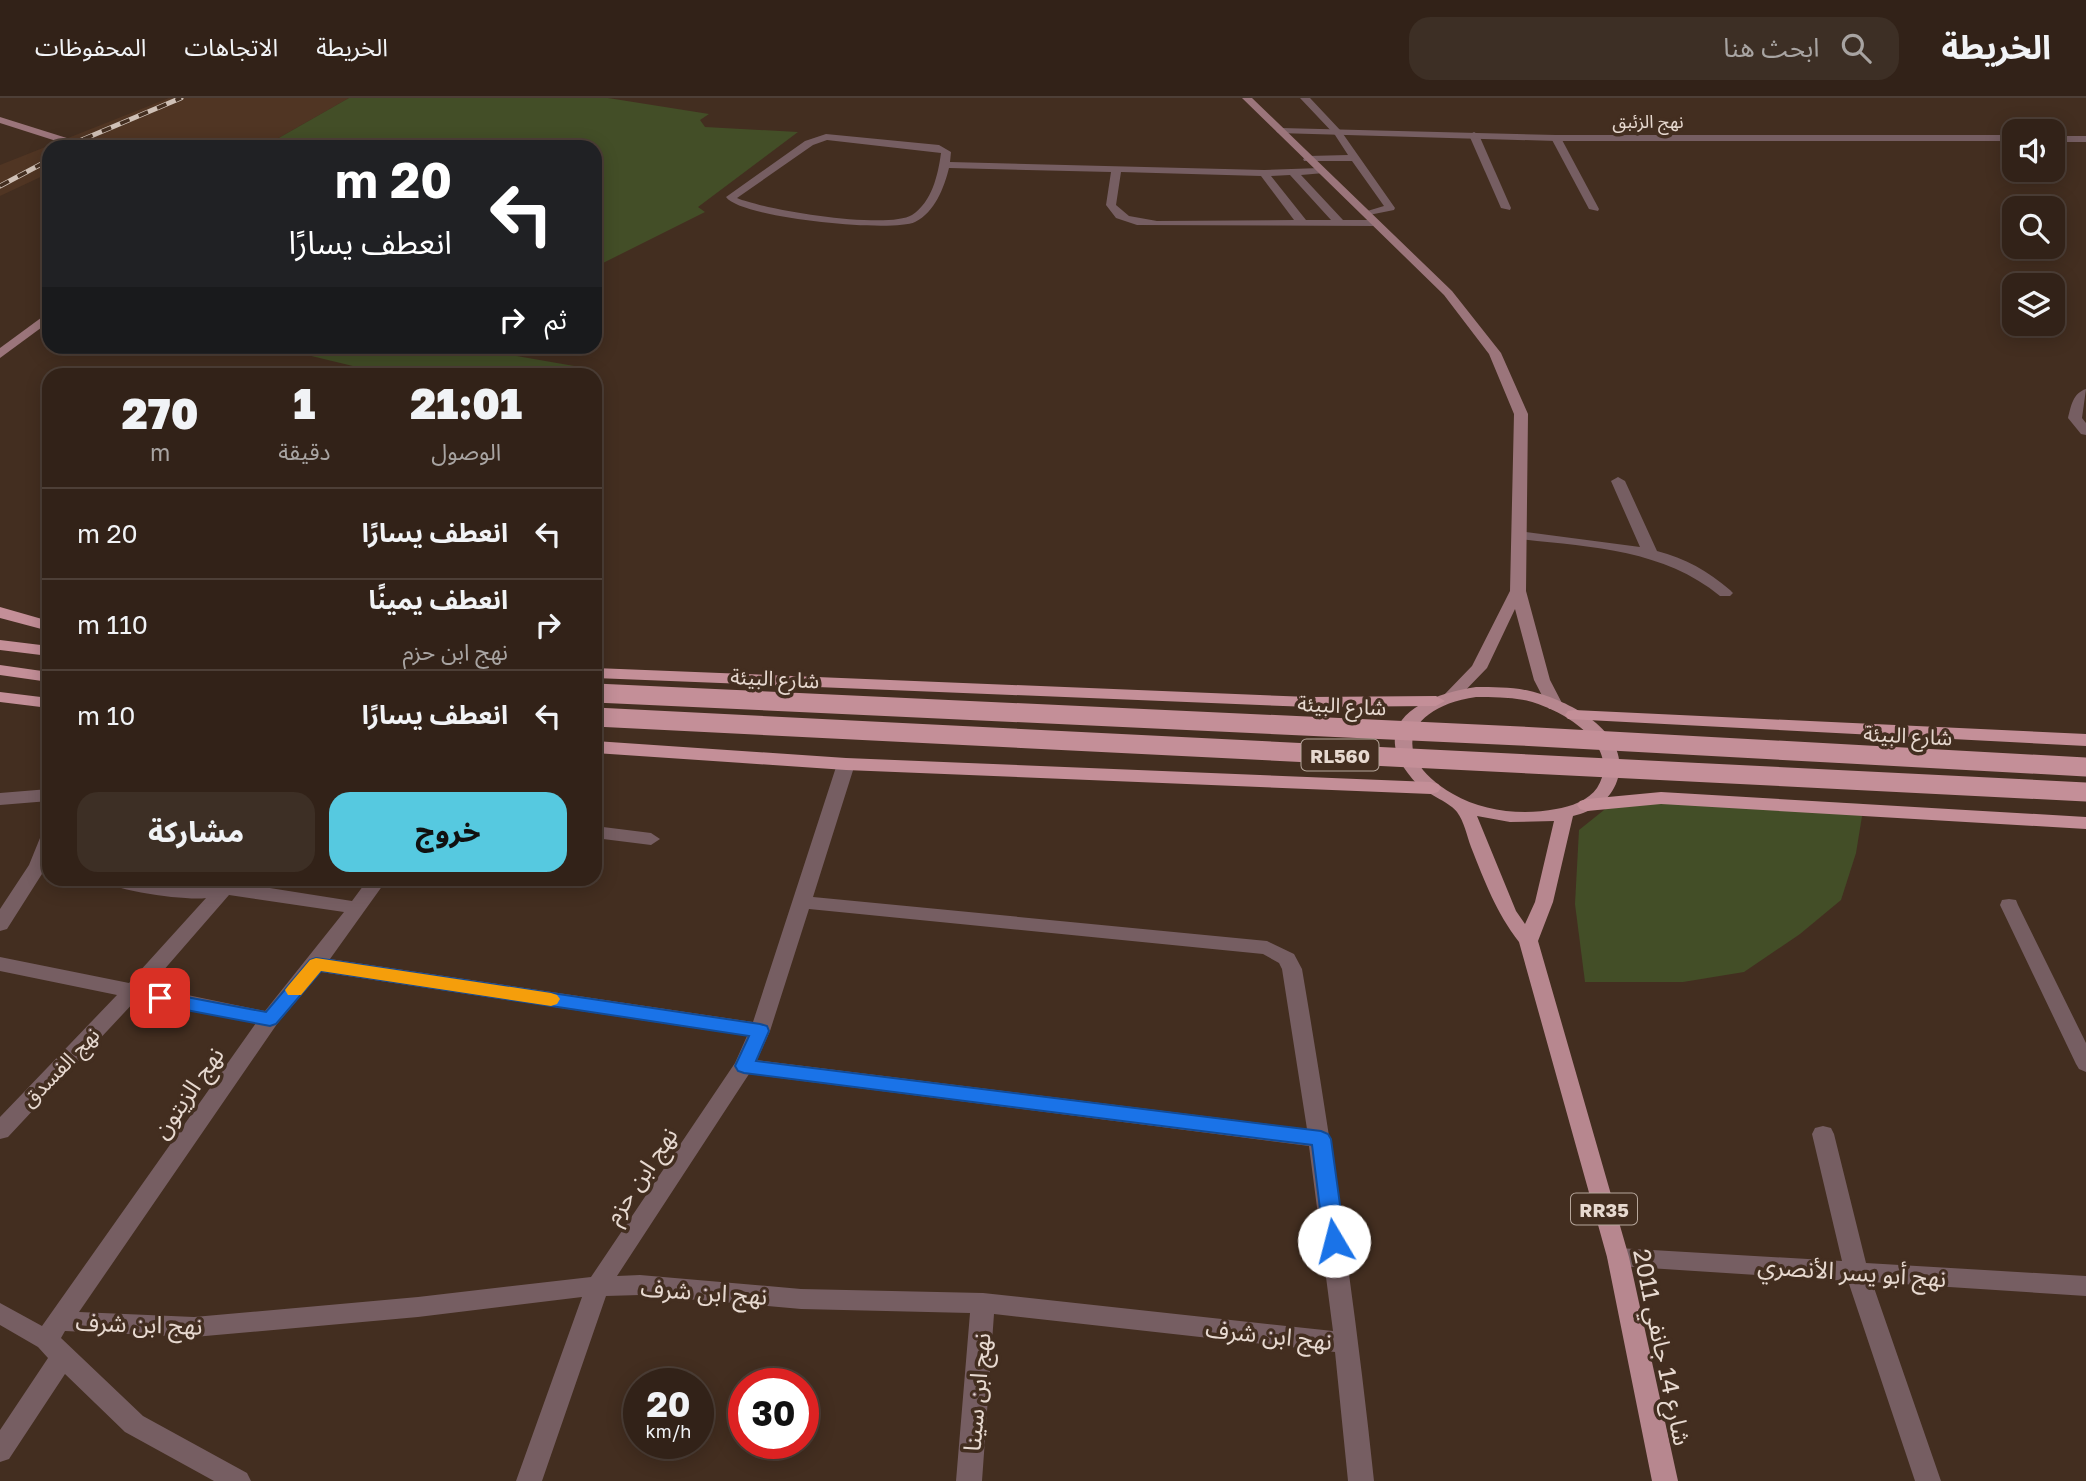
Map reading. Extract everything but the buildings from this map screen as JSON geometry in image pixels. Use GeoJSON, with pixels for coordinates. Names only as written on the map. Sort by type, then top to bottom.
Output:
{"type":"FeatureCollection","features":[{"type":"Feature","properties":{"kind":"highway"},"geometry":{"type":"LineString","coordinates":[[0,612],[21,621],[42,625]]}},
{"type":"Feature","properties":{"kind":"highway"},"geometry":{"type":"LineString","coordinates":[[4,645],[42,650]]}},
{"type":"Feature","properties":{"kind":"highway"},"geometry":{"type":"LineString","coordinates":[[0,670],[42,676]]}},
{"type":"Feature","properties":{"kind":"highway"},"geometry":{"type":"LineString","coordinates":[[602,673],[1310,702],[1444,699]]}},
{"type":"Feature","properties":{"kind":"highway","name":"شارع البيئة"},"geometry":{"type":"LineString","coordinates":[[602,693],[1492,734],[2086,767]]}},
{"type":"Feature","properties":{"kind":"highway"},"geometry":{"type":"LineString","coordinates":[[0,697],[42,701]]}},
{"type":"Feature","properties":{"kind":"highway"},"geometry":{"type":"LineString","coordinates":[[1574,715],[2086,740]]}},
{"type":"Feature","properties":{"kind":"highway","name":"RL560"},"geometry":{"type":"LineString","coordinates":[[602,717],[2086,792]]}},
{"type":"Feature","properties":{"kind":"highway"},"geometry":{"type":"LineString","coordinates":[[602,747],[846,764],[1431,788]]}},
{"type":"Feature","properties":{"kind":"highway"},"geometry":{"type":"LineString","coordinates":[[1587,805],[1661,797],[2086,823]]}},
{"type":"Feature","properties":{"kind":"main road"},"geometry":{"type":"LineString","coordinates":[[1247,98],[1448,293],[1495,353],[1521,414],[1518,591],[1533,654],[1555,705]]}},
{"type":"Feature","properties":{"kind":"main road"},"geometry":{"type":"LineString","coordinates":[[0,120],[63,140]]}},
{"type":"Feature","properties":{"kind":"main road"},"geometry":{"type":"LineString","coordinates":[[0,354],[42,322]]}},
{"type":"Feature","properties":{"kind":"main road"},"geometry":{"type":"LineString","coordinates":[[1444,699],[1476,692],[1503,692],[1529,696],[1574,715],[1596,732],[1609,751],[1612,771],[1605,790],[1587,805],[1565,814],[1533,818],[1498,815],[1464,806],[1431,788],[1412,769],[1404,749],[1405,730],[1416,714],[1444,699],[1479,668],[1518,591]]}},
{"type":"Feature","properties":{"kind":"main road","name":"شارع 14 جانفي 2011"},"geometry":{"type":"LineString","coordinates":[[1464,806],[1507,913],[1528,941],[1618,1257],[1665,1481]]}},
{"type":"Feature","properties":{"kind":"main road"},"geometry":{"type":"LineString","coordinates":[[1528,941],[1544,902],[1565,814]]}},
{"type":"Feature","properties":{"kind":"street"},"geometry":{"type":"LineString","coordinates":[[1116,170],[1111,205],[1119,217],[1129,221],[1157,224],[1340,223],[1372,218],[1390,208],[1339,133],[1305,98]]}},
{"type":"Feature","properties":{"kind":"street","name":"نهج الزئبق"},"geometry":{"type":"LineString","coordinates":[[1281,131],[1556,138],[2002,138]]}},
{"type":"Feature","properties":{"kind":"street"},"geometry":{"type":"LineString","coordinates":[[1474,135],[1506,208]]}},
{"type":"Feature","properties":{"kind":"street"},"geometry":{"type":"LineString","coordinates":[[826,137],[939,148],[946,152],[945,165],[926,210],[916,217],[890,224],[755,209],[740,205],[732,197],[809,144],[826,137]]}},
{"type":"Feature","properties":{"kind":"street"},"geometry":{"type":"LineString","coordinates":[[1556,138],[1594,209]]}},
{"type":"Feature","properties":{"kind":"street"},"geometry":{"type":"LineString","coordinates":[[2065,139],[2086,139]]}},
{"type":"Feature","properties":{"kind":"street"},"geometry":{"type":"LineString","coordinates":[[1308,159],[1356,158]]}},
{"type":"Feature","properties":{"kind":"street"},"geometry":{"type":"LineString","coordinates":[[945,165],[1264,173],[1320,171]]}},
{"type":"Feature","properties":{"kind":"street"},"geometry":{"type":"LineString","coordinates":[[1293,172],[1340,223]]}},
{"type":"Feature","properties":{"kind":"street"},"geometry":{"type":"LineString","coordinates":[[1264,173],[1303,224]]}},
{"type":"Feature","properties":{"kind":"street"},"geometry":{"type":"LineString","coordinates":[[2086,393],[2078,403],[2075,418],[2086,431]]}},
{"type":"Feature","properties":{"kind":"street"},"geometry":{"type":"LineString","coordinates":[[1618,481],[1651,555]]}},
{"type":"Feature","properties":{"kind":"street"},"geometry":{"type":"LineString","coordinates":[[1519,535],[1651,555],[1703,573],[1725,593]]}},
{"type":"Feature","properties":{"kind":"street","name":"نهج ابن حزم"},"geometry":{"type":"LineString","coordinates":[[529,1481],[598,1286],[744,1066],[760,1031],[846,764]]}},
{"type":"Feature","properties":{"kind":"street"},"geometry":{"type":"LineString","coordinates":[[0,799],[42,796]]}},
{"type":"Feature","properties":{"kind":"street"},"geometry":{"type":"LineString","coordinates":[[602,833],[650,839]]}},
{"type":"Feature","properties":{"kind":"street"},"geometry":{"type":"LineString","coordinates":[[0,924],[42,868]]}},
{"type":"Feature","properties":{"kind":"street"},"geometry":{"type":"LineString","coordinates":[[150,886],[200,893],[220,886]]}},
{"type":"Feature","properties":{"kind":"street","name":"نهج الفسدق"},"geometry":{"type":"LineString","coordinates":[[0,1131],[38,1087],[133,993],[226,886]]}},
{"type":"Feature","properties":{"kind":"street"},"geometry":{"type":"LineString","coordinates":[[244,886],[358,908]]}},
{"type":"Feature","properties":{"kind":"street","name":"نهج الزيتون"},"geometry":{"type":"LineString","coordinates":[[0,1451],[56,1339],[270,1019],[316,964],[373,886]]}},
{"type":"Feature","properties":{"kind":"street"},"geometry":{"type":"LineString","coordinates":[[803,902],[1267,948],[1287,959],[1292,969],[1321,1139],[1348,1343],[1361,1481]]}},
{"type":"Feature","properties":{"kind":"street"},"geometry":{"type":"LineString","coordinates":[[2009,905],[2086,1064]]}},
{"type":"Feature","properties":{"kind":"street"},"geometry":{"type":"LineString","coordinates":[[0,964],[270,1019]]}},
{"type":"Feature","properties":{"kind":"street"},"geometry":{"type":"LineString","coordinates":[[316,964],[760,1031]]}},
{"type":"Feature","properties":{"kind":"street"},"geometry":{"type":"LineString","coordinates":[[744,1066],[1321,1139]]}},
{"type":"Feature","properties":{"kind":"street"},"geometry":{"type":"LineString","coordinates":[[1823,1134],[1856,1270],[1928,1481]]}},
{"type":"Feature","properties":{"kind":"street","name":"نهج أبو يسر الأنصري"},"geometry":{"type":"LineString","coordinates":[[1618,1257],[2086,1286]]}},
{"type":"Feature","properties":{"kind":"street","name":"نهج ابن شرف"},"geometry":{"type":"LineString","coordinates":[[56,1339],[418,1307],[598,1286],[639,1285],[801,1299],[984,1303],[1348,1343]]}},
{"type":"Feature","properties":{"kind":"street","name":"نهج ابن سينا"},"geometry":{"type":"LineString","coordinates":[[969,1481],[984,1303]]}},
{"type":"Feature","properties":{"kind":"street"},"geometry":{"type":"LineString","coordinates":[[0,1313],[56,1339],[134,1424],[238,1481]]}},
{"type":"Feature","properties":{"kind":"shaded area"},"geometry":{"type":"Polygon","coordinates":[[[169,98],[349,98],[275,140],[63,140],[169,98]]]}},
{"type":"Feature","properties":{"kind":"shaded area"},"geometry":{"type":"Polygon","coordinates":[[[42,148],[42,176],[0,196],[0,165],[42,148]]]}},
{"type":"Feature","properties":{"kind":"green space"},"geometry":{"type":"Polygon","coordinates":[[[349,98],[608,98],[709,114],[700,120],[705,127],[798,132],[698,207],[705,212],[602,264],[602,140],[275,140],[349,98]]]}},
{"type":"Feature","properties":{"kind":"green space"},"geometry":{"type":"Polygon","coordinates":[[[303,354],[505,354],[580,367],[356,368],[303,354]]]}},
{"type":"Feature","properties":{"kind":"green space"},"geometry":{"type":"Polygon","coordinates":[[[1659,794],[1864,804],[1856,853],[1841,900],[1800,934],[1744,972],[1683,982],[1585,982],[1575,904],[1579,830],[1609,806],[1659,794]]]}},
{"type":"Feature","properties":{"kind":"railway"},"geometry":{"type":"LineString","coordinates":[[82,140],[181,98]]}},
{"type":"Feature","properties":{"kind":"railway"},"geometry":{"type":"LineString","coordinates":[[0,186],[42,164]]}},
{"type":"Feature","properties":{"kind":"slow traffic"},"geometry":{"type":"LineString","coordinates":[[294,990],[316,964],[551,999]]}},
{"type":"Feature","properties":{"kind":"route"},"geometry":{"type":"LineString","coordinates":[[160,998],[270,1019],[316,964],[760,1031],[744,1066],[1321,1139],[1334,1241]]}}]}
